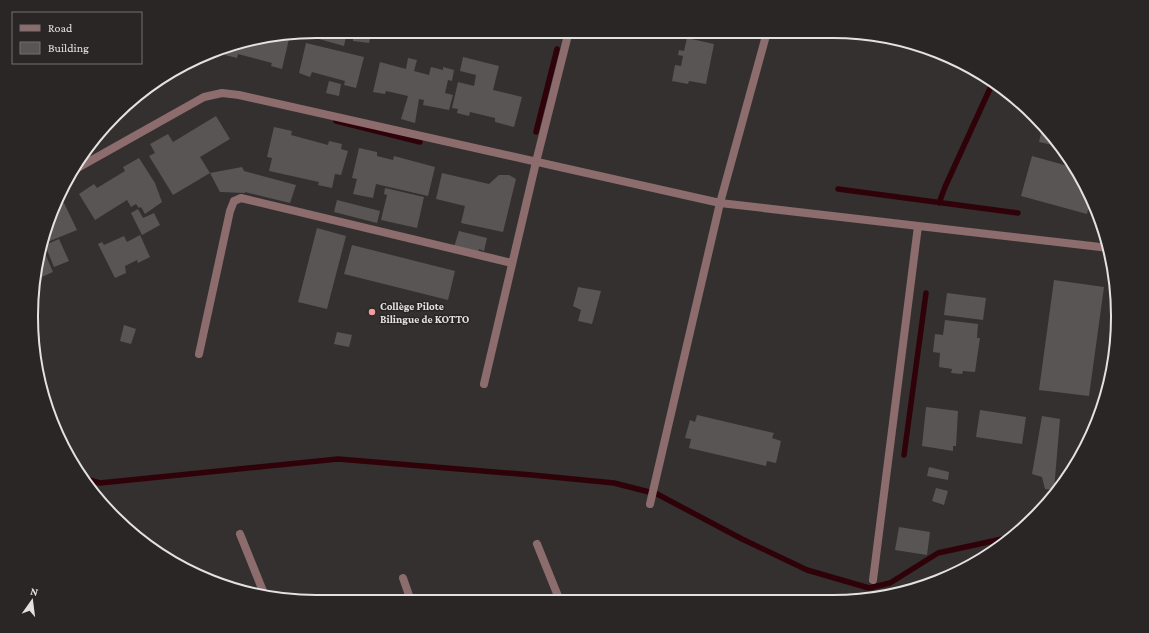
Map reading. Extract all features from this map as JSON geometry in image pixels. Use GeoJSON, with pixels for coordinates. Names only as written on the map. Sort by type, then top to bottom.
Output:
{"type":"FeatureCollection","features":[{"type":"Feature","properties":{"kind":"street"},"geometry":{"type":"LineString","coordinates":[[484,384],[536,162],[567,38]]}},
{"type":"Feature","properties":{"kind":"street"},"geometry":{"type":"LineString","coordinates":[[650,504],[720,203],[765,38]]}},
{"type":"Feature","properties":{"kind":"street"},"geometry":{"type":"LineString","coordinates":[[83,165],[204,97],[222,93],[239,95],[720,203],[1103,247]]}},
{"type":"Feature","properties":{"kind":"street"},"geometry":{"type":"LineString","coordinates":[[199,354],[230,211],[234,202],[241,198],[512,263]]}},
{"type":"Feature","properties":{"kind":"street"},"geometry":{"type":"LineString","coordinates":[[873,580],[918,226]]}},
{"type":"Feature","properties":{"kind":"street"},"geometry":{"type":"LineString","coordinates":[[240,534],[263,590]]}},
{"type":"Feature","properties":{"kind":"street"},"geometry":{"type":"LineString","coordinates":[[537,544],[558,595]]}},
{"type":"Feature","properties":{"kind":"street"},"geometry":{"type":"LineString","coordinates":[[403,578],[409,595]]}},
{"type":"Feature","properties":{"kind":"building"},"geometry":{"type":"Polygon","coordinates":[[[315,38],[346,38],[344,46],[315,38]]]}},
{"type":"Feature","properties":{"kind":"building"},"geometry":{"type":"Polygon","coordinates":[[[353,38],[370,38],[369,43],[353,41],[353,38]]]}},
{"type":"Feature","properties":{"kind":"building"},"geometry":{"type":"Polygon","coordinates":[[[687,38],[714,44],[706,84],[689,81],[688,84],[672,81],[675,65],[681,66],[683,56],[678,55],[679,50],[684,51],[687,38]]]}},
{"type":"Feature","properties":{"kind":"building"},"geometry":{"type":"Polygon","coordinates":[[[289,40],[282,69],[271,66],[272,63],[238,54],[237,58],[225,55],[244,47],[289,40]]]}},
{"type":"Feature","properties":{"kind":"building"},"geometry":{"type":"Polygon","coordinates":[[[306,43],[364,57],[356,88],[344,85],[345,81],[312,72],[310,77],[299,73],[306,43]]]}},
{"type":"Feature","properties":{"kind":"building"},"geometry":{"type":"Polygon","coordinates":[[[463,57],[499,66],[493,90],[522,97],[514,127],[495,122],[495,118],[470,112],[469,116],[457,113],[458,109],[452,108],[458,82],[474,86],[476,75],[460,71],[463,57]]]}},
{"type":"Feature","properties":{"kind":"building"},"geometry":{"type":"Polygon","coordinates":[[[408,58],[417,60],[414,71],[429,75],[431,67],[443,70],[443,67],[454,70],[452,81],[448,80],[445,93],[453,95],[449,110],[423,105],[424,100],[419,99],[415,123],[401,119],[408,96],[386,91],[385,94],[373,92],[380,62],[406,69],[408,58]]]}},
{"type":"Feature","properties":{"kind":"building"},"geometry":{"type":"Polygon","coordinates":[[[329,81],[341,84],[339,96],[326,93],[329,81]]]}},
{"type":"Feature","properties":{"kind":"building"},"geometry":{"type":"Polygon","coordinates":[[[216,116],[230,139],[200,157],[210,173],[173,195],[149,156],[155,153],[150,144],[168,134],[173,142],[216,116]]]}},
{"type":"Feature","properties":{"kind":"building"},"geometry":{"type":"Polygon","coordinates":[[[274,127],[292,131],[291,135],[328,145],[329,141],[342,144],[341,149],[348,151],[341,175],[335,174],[332,188],[318,185],[319,182],[269,171],[272,158],[267,157],[274,127]]]}},
{"type":"Feature","properties":{"kind":"building"},"geometry":{"type":"Polygon","coordinates":[[[1041,132],[1051,145],[1039,142],[1041,132]]]}},
{"type":"Feature","properties":{"kind":"building"},"geometry":{"type":"Polygon","coordinates":[[[359,148],[377,152],[377,156],[393,160],[394,156],[435,167],[428,196],[376,184],[373,198],[353,194],[357,179],[352,178],[359,148]]]}},
{"type":"Feature","properties":{"kind":"building"},"geometry":{"type":"Polygon","coordinates":[[[1032,156],[1066,166],[1074,177],[1089,207],[1087,214],[1021,196],[1032,156]]]}},
{"type":"Feature","properties":{"kind":"building"},"geometry":{"type":"Polygon","coordinates":[[[139,158],[155,183],[162,202],[145,214],[141,207],[139,208],[136,204],[131,207],[127,200],[95,220],[79,194],[94,184],[97,188],[125,171],[123,167],[139,158]]]}},
{"type":"Feature","properties":{"kind":"building"},"geometry":{"type":"Polygon","coordinates":[[[242,167],[244,171],[296,185],[290,203],[245,192],[220,192],[210,173],[242,167]]]}},
{"type":"Feature","properties":{"kind":"building"},"geometry":{"type":"Polygon","coordinates":[[[442,173],[489,184],[499,175],[509,175],[516,179],[503,232],[461,223],[465,206],[436,199],[442,173]]]}},
{"type":"Feature","properties":{"kind":"building"},"geometry":{"type":"Polygon","coordinates":[[[385,188],[424,197],[417,228],[381,220],[387,195],[384,194],[385,188]]]}},
{"type":"Feature","properties":{"kind":"building"},"geometry":{"type":"Polygon","coordinates":[[[337,200],[380,211],[377,223],[334,212],[337,200]]]}},
{"type":"Feature","properties":{"kind":"building"},"geometry":{"type":"Polygon","coordinates":[[[64,203],[77,230],[48,242],[59,210],[62,204],[64,203]]]}},
{"type":"Feature","properties":{"kind":"building"},"geometry":{"type":"Polygon","coordinates":[[[138,209],[143,218],[154,213],[160,225],[142,235],[131,213],[138,209]]]}},
{"type":"Feature","properties":{"kind":"building"},"geometry":{"type":"Polygon","coordinates":[[[317,228],[346,236],[327,309],[298,302],[317,228]]]}},
{"type":"Feature","properties":{"kind":"building"},"geometry":{"type":"Polygon","coordinates":[[[459,231],[487,238],[484,251],[479,249],[478,253],[454,247],[459,231]]]}},
{"type":"Feature","properties":{"kind":"building"},"geometry":{"type":"Polygon","coordinates":[[[140,235],[150,257],[138,263],[137,260],[125,266],[126,273],[115,278],[98,244],[102,242],[104,245],[124,236],[127,242],[140,235]]]}},
{"type":"Feature","properties":{"kind":"building"},"geometry":{"type":"Polygon","coordinates":[[[59,239],[69,261],[54,267],[46,248],[47,244],[59,239]]]}},
{"type":"Feature","properties":{"kind":"building"},"geometry":{"type":"Polygon","coordinates":[[[352,245],[455,271],[448,300],[344,274],[352,245]]]}},
{"type":"Feature","properties":{"kind":"building"},"geometry":{"type":"Polygon","coordinates":[[[45,253],[53,272],[42,277],[41,274],[45,253]]]}},
{"type":"Feature","properties":{"kind":"building"},"geometry":{"type":"Polygon","coordinates":[[[1054,280],[1104,287],[1089,396],[1039,390],[1054,280]]]}},
{"type":"Feature","properties":{"kind":"building"},"geometry":{"type":"Polygon","coordinates":[[[578,287],[601,291],[592,324],[578,321],[581,310],[573,306],[578,287]]]}},
{"type":"Feature","properties":{"kind":"building"},"geometry":{"type":"Polygon","coordinates":[[[947,293],[986,298],[983,320],[944,315],[947,293]]]}},
{"type":"Feature","properties":{"kind":"building"},"geometry":{"type":"Polygon","coordinates":[[[945,320],[978,324],[977,338],[980,338],[975,372],[963,371],[962,374],[951,373],[952,369],[939,367],[940,353],[933,352],[935,334],[943,335],[945,320]]]}},
{"type":"Feature","properties":{"kind":"building"},"geometry":{"type":"Polygon","coordinates":[[[124,325],[136,329],[131,344],[120,341],[124,325]]]}},
{"type":"Feature","properties":{"kind":"building"},"geometry":{"type":"Polygon","coordinates":[[[337,332],[352,335],[349,347],[334,344],[337,332]]]}},
{"type":"Feature","properties":{"kind":"building"},"geometry":{"type":"Polygon","coordinates":[[[926,407],[958,411],[956,446],[953,446],[953,451],[922,446],[926,407]]]}},
{"type":"Feature","properties":{"kind":"building"},"geometry":{"type":"Polygon","coordinates":[[[980,410],[1026,417],[1022,444],[976,437],[980,410]]]}},
{"type":"Feature","properties":{"kind":"building"},"geometry":{"type":"Polygon","coordinates":[[[697,415],[774,433],[772,438],[781,441],[776,463],[767,461],[766,466],[689,448],[691,439],[685,438],[690,420],[695,422],[697,415]]]}},
{"type":"Feature","properties":{"kind":"building"},"geometry":{"type":"Polygon","coordinates":[[[1042,416],[1060,419],[1055,484],[1050,490],[1045,489],[1042,477],[1032,474],[1042,416]]]}},
{"type":"Feature","properties":{"kind":"building"},"geometry":{"type":"Polygon","coordinates":[[[929,467],[949,472],[948,480],[927,476],[929,467]]]}},
{"type":"Feature","properties":{"kind":"building"},"geometry":{"type":"Polygon","coordinates":[[[936,488],[948,491],[944,505],[932,501],[936,488]]]}},
{"type":"Feature","properties":{"kind":"building"},"geometry":{"type":"Polygon","coordinates":[[[899,527],[930,532],[927,555],[895,550],[899,527]]]}},
{"type":"Feature","properties":{"kind":"waterway"},"geometry":{"type":"LineString","coordinates":[[536,132],[557,49]]}},
{"type":"Feature","properties":{"kind":"waterway"},"geometry":{"type":"LineString","coordinates":[[939,203],[990,88]]}},
{"type":"Feature","properties":{"kind":"waterway"},"geometry":{"type":"LineString","coordinates":[[336,121],[420,142]]}},
{"type":"Feature","properties":{"kind":"waterway"},"geometry":{"type":"LineString","coordinates":[[838,189],[1018,213]]}},
{"type":"Feature","properties":{"kind":"waterway"},"geometry":{"type":"LineString","coordinates":[[904,455],[926,293]]}},
{"type":"Feature","properties":{"kind":"waterway"},"geometry":{"type":"LineString","coordinates":[[92,481],[100,483],[338,459],[614,483],[657,494],[742,539],[807,570],[869,588],[890,583],[938,553],[998,540]]}},
{"type":"Feature","properties":{"kind":"place","name":"Collège Pilote Bilingue de KOTTO"},"geometry":{"type":"Point","coordinates":[372,312]}}]}
